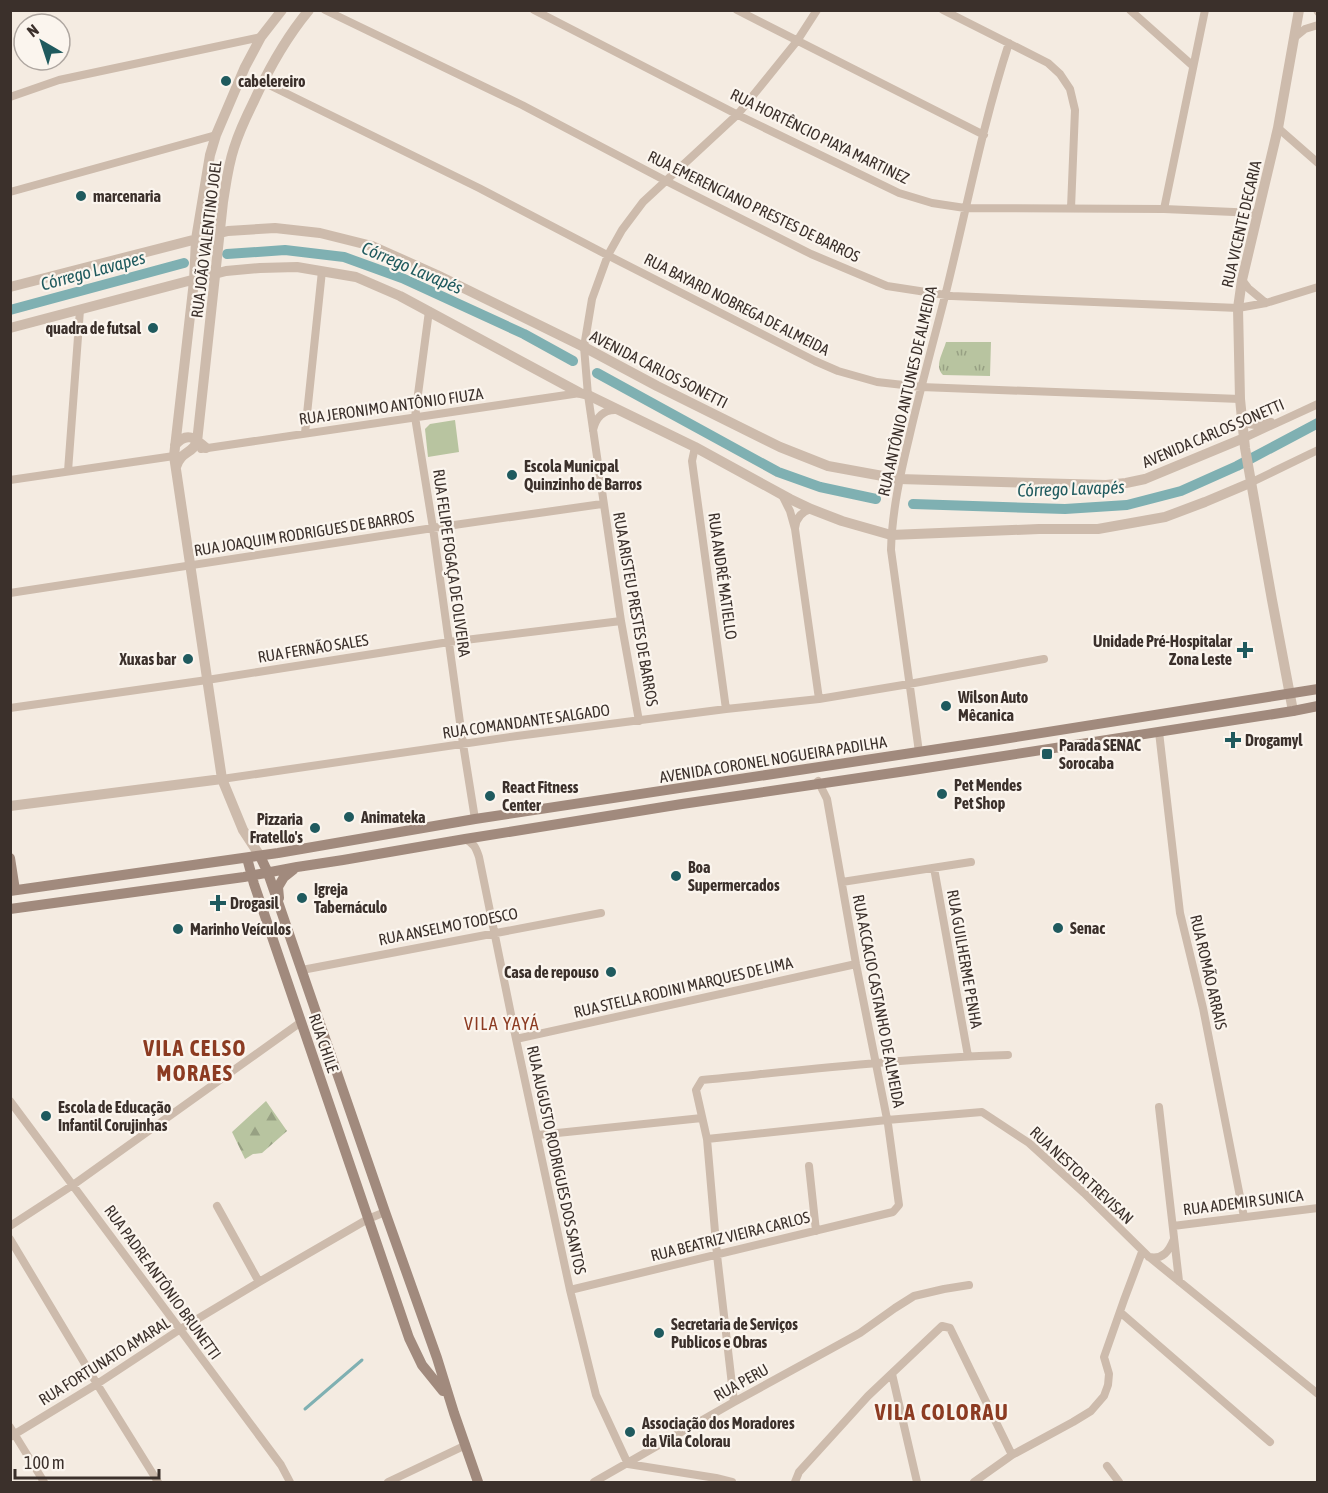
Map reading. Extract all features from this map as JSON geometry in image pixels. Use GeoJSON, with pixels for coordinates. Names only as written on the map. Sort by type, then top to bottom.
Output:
{"type":"FeatureCollection","features":[{"type":"Feature","properties":{"kind":"main road","name":"AVENIDA CORONEL NOGUEIRA PADILHA"},"geometry":{"type":"LineString","coordinates":[[13,891],[261,856],[475,819],[1317,689]]}},
{"type":"Feature","properties":{"kind":"main road","name":"AVENIDA CORONEL NOGUEIRA PADILHA"},"geometry":{"type":"LineString","coordinates":[[10,909],[251,876],[824,781],[913,770],[1317,706]]}},
{"type":"Feature","properties":{"kind":"main road"},"geometry":{"type":"LineString","coordinates":[[821,766],[830,770],[824,781]]}},
{"type":"Feature","properties":{"kind":"main road"},"geometry":{"type":"LineString","coordinates":[[261,856],[268,873]]}},
{"type":"Feature","properties":{"kind":"main road"},"geometry":{"type":"LineString","coordinates":[[10,858],[13,891]]}},
{"type":"Feature","properties":{"kind":"main road"},"geometry":{"type":"LineString","coordinates":[[247,858],[251,876]]}},
{"type":"Feature","properties":{"kind":"main road"},"geometry":{"type":"LineString","coordinates":[[280,910],[278,887],[284,877],[297,867]]}},
{"type":"Feature","properties":{"kind":"main road","name":"RUA CHILE"},"geometry":{"type":"LineString","coordinates":[[268,873],[478,1482]]}},
{"type":"Feature","properties":{"kind":"main road","name":"RUA CHILE"},"geometry":{"type":"LineString","coordinates":[[251,876],[409,1338],[422,1365],[441,1386],[454,1413]]}},
{"type":"Feature","properties":{"kind":"main road"},"geometry":{"type":"LineString","coordinates":[[422,1365],[430,1368],[434,1366],[437,1358]]}},
{"type":"Feature","properties":{"kind":"street","name":"RUA JOÃO VALENTINO JOEL"},"geometry":{"type":"LineString","coordinates":[[261,856],[243,830],[222,779],[174,450],[194,281],[196,239],[206,176],[216,135],[245,67],[261,37],[282,10]]}},
{"type":"Feature","properties":{"kind":"street","name":"RUA JOÃO VALENTINO JOEL"},"geometry":{"type":"LineString","coordinates":[[197,440],[227,174],[240,131],[263,82],[282,45],[309,10]]}},
{"type":"Feature","properties":{"kind":"street","name":"RUA EMERENCIANO PRESTES DE BARROS"},"geometry":{"type":"LineString","coordinates":[[325,10],[522,105],[811,254],[888,286],[945,295],[1238,308],[1266,303],[1317,287]]}},
{"type":"Feature","properties":{"kind":"street","name":"RUA HORTÊNCIO PIAYA MARTINEZ"},"geometry":{"type":"LineString","coordinates":[[534,10],[899,193],[932,203],[964,208],[1164,209],[1257,213]]}},
{"type":"Feature","properties":{"kind":"street"},"geometry":{"type":"LineString","coordinates":[[737,10],[984,135]]}},
{"type":"Feature","properties":{"kind":"street","name":"RUA ARISTEU PRESTES DE BARROS"},"geometry":{"type":"LineString","coordinates":[[639,721],[602,504],[592,430],[584,394],[584,347],[592,299],[608,255],[642,202],[738,114],[797,41],[817,10]]}},
{"type":"Feature","properties":{"kind":"street"},"geometry":{"type":"LineString","coordinates":[[943,10],[1048,63],[1060,74],[1070,89],[1075,110],[1071,208]]}},
{"type":"Feature","properties":{"kind":"street"},"geometry":{"type":"LineString","coordinates":[[1130,10],[1192,66]]}},
{"type":"Feature","properties":{"kind":"street"},"geometry":{"type":"LineString","coordinates":[[1164,209],[1205,10]]}},
{"type":"Feature","properties":{"kind":"street","name":"RUA VICENTE DECARIA"},"geometry":{"type":"LineString","coordinates":[[1290,694],[1245,443],[1240,399],[1238,308],[1242,280],[1278,128],[1299,10]]}},
{"type":"Feature","properties":{"kind":"street"},"geometry":{"type":"LineString","coordinates":[[1294,38],[1305,29],[1317,25]]}},
{"type":"Feature","properties":{"kind":"street"},"geometry":{"type":"LineString","coordinates":[[10,97],[59,80],[261,37]]}},
{"type":"Feature","properties":{"kind":"street","name":"RUA ANTÔNIO ANTUNES DE ALMEIDA"},"geometry":{"type":"LineString","coordinates":[[919,752],[891,550],[893,517],[898,483],[945,295],[964,208],[1009,43]]}},
{"type":"Feature","properties":{"kind":"street","name":"RUA BAYARD NOBREGA DE ALMEIDA"},"geometry":{"type":"LineString","coordinates":[[263,82],[479,188],[838,371],[877,382],[921,387],[1240,399]]}},
{"type":"Feature","properties":{"kind":"street"},"geometry":{"type":"LineString","coordinates":[[1278,128],[1317,163]]}},
{"type":"Feature","properties":{"kind":"street"},"geometry":{"type":"LineString","coordinates":[[10,192],[216,135]]}},
{"type":"Feature","properties":{"kind":"street","name":"AVENIDA CARLOS SONETTI"},"geometry":{"type":"LineString","coordinates":[[10,287],[228,231],[275,228],[320,233],[372,246],[437,275],[780,447],[828,466],[898,483],[1106,485],[1126,483],[1145,479],[1245,443],[1317,404]]}},
{"type":"Feature","properties":{"kind":"street"},"geometry":{"type":"LineString","coordinates":[[10,328],[226,272],[297,267],[356,277],[400,296],[584,394],[695,447],[811,509],[842,521],[891,535],[1098,529],[1165,517],[1224,494],[1250,479],[1317,450]]}},
{"type":"Feature","properties":{"kind":"street"},"geometry":{"type":"LineString","coordinates":[[305,432],[322,271]]}},
{"type":"Feature","properties":{"kind":"street"},"geometry":{"type":"LineString","coordinates":[[1242,280],[1266,303]]}},
{"type":"Feature","properties":{"kind":"street"},"geometry":{"type":"LineString","coordinates":[[68,471],[80,310]]}},
{"type":"Feature","properties":{"kind":"street","name":"RUA FELIPE FOGAÇA DE OLIVEIRA"},"geometry":{"type":"LineString","coordinates":[[429,311],[415,417],[475,819]]}},
{"type":"Feature","properties":{"kind":"street","name":"RUA JERONIMO ANTÔNIO FIUZA"},"geometry":{"type":"LineString","coordinates":[[188,452],[305,432],[584,394]]}},
{"type":"Feature","properties":{"kind":"street"},"geometry":{"type":"LineString","coordinates":[[592,430],[600,415],[607,411],[619,410]]}},
{"type":"Feature","properties":{"kind":"street","name":"AVENIDA CARLOS SONETTI"},"geometry":{"type":"LineString","coordinates":[[1241,413],[1248,424],[1255,425],[1300,413]]}},
{"type":"Feature","properties":{"kind":"street"},"geometry":{"type":"LineString","coordinates":[[174,450],[179,440],[186,437],[197,440],[206,448]]}},
{"type":"Feature","properties":{"kind":"street"},"geometry":{"type":"LineString","coordinates":[[176,468],[180,458],[194,448],[197,440]]}},
{"type":"Feature","properties":{"kind":"street","name":"RUA ANDRÉ MATIELLO"},"geometry":{"type":"LineString","coordinates":[[695,447],[692,461],[726,709]]}},
{"type":"Feature","properties":{"kind":"street"},"geometry":{"type":"LineString","coordinates":[[10,480],[174,450],[188,452]]}},
{"type":"Feature","properties":{"kind":"street"},"geometry":{"type":"LineString","coordinates":[[1224,494],[1241,495],[1255,507]]}},
{"type":"Feature","properties":{"kind":"street"},"geometry":{"type":"LineString","coordinates":[[782,495],[795,529],[819,699]]}},
{"type":"Feature","properties":{"kind":"street","name":"RUA JOAQUIM RODRIGUES DE BARROS"},"geometry":{"type":"LineString","coordinates":[[10,593],[602,504]]}},
{"type":"Feature","properties":{"kind":"street"},"geometry":{"type":"LineString","coordinates":[[795,529],[800,515],[811,509]]}},
{"type":"Feature","properties":{"kind":"street","name":"RUA FERNÃO SALES"},"geometry":{"type":"LineString","coordinates":[[10,708],[449,642],[621,621]]}},
{"type":"Feature","properties":{"kind":"street","name":"RUA COMANDANTE SALGADO"},"geometry":{"type":"LineString","coordinates":[[10,806],[726,709],[819,699],[1044,659]]}},
{"type":"Feature","properties":{"kind":"street"},"geometry":{"type":"LineString","coordinates":[[1290,694],[1293,711]]}},
{"type":"Feature","properties":{"kind":"street","name":"RUA ROMÃO ARRAIS"},"geometry":{"type":"LineString","coordinates":[[1159,732],[1180,913],[1203,1008],[1244,1217]]}},
{"type":"Feature","properties":{"kind":"street","name":"RUA ACCACIO CASTANHO DE ALMEIDA"},"geometry":{"type":"LineString","coordinates":[[824,781],[856,964],[887,1120],[899,1205],[896,1209]]}},
{"type":"Feature","properties":{"kind":"street","name":"RUA JOÃO VALENTINO JOEL"},"geometry":{"type":"LineString","coordinates":[[243,830],[247,858]]}},
{"type":"Feature","properties":{"kind":"street"},"geometry":{"type":"LineString","coordinates":[[479,856],[480,843],[489,835]]}},
{"type":"Feature","properties":{"kind":"street","name":"RUA AUGUSTO RODRIGUES DOS SANTOS"},"geometry":{"type":"LineString","coordinates":[[465,839],[475,845],[479,856],[570,1290],[596,1395],[628,1464]]}},
{"type":"Feature","properties":{"kind":"street"},"geometry":{"type":"LineString","coordinates":[[842,882],[971,862]]}},
{"type":"Feature","properties":{"kind":"street","name":"RUA GUILHERME PENHA"},"geometry":{"type":"LineString","coordinates":[[934,868],[968,1056]]}},
{"type":"Feature","properties":{"kind":"street","name":"RUA ANSELMO TODESCO"},"geometry":{"type":"LineString","coordinates":[[302,970],[601,913]]}},
{"type":"Feature","properties":{"kind":"street","name":"RUA STELLA RODINI MARQUES DE LIMA"},"geometry":{"type":"LineString","coordinates":[[516,1039],[856,964]]}},
{"type":"Feature","properties":{"kind":"street"},"geometry":{"type":"LineString","coordinates":[[10,1226],[72,1185],[301,1022]]}},
{"type":"Feature","properties":{"kind":"street"},"geometry":{"type":"LineString","coordinates":[[734,1402],[717,1255],[707,1139],[696,1090],[702,1080],[968,1056],[1008,1055]]}},
{"type":"Feature","properties":{"kind":"street","name":"RUA PADRE ANTÔNIO BRUNETTI"},"geometry":{"type":"LineString","coordinates":[[10,1101],[281,1465],[290,1482]]}},
{"type":"Feature","properties":{"kind":"street"},"geometry":{"type":"LineString","coordinates":[[1160,1107],[1179,1281]]}},
{"type":"Feature","properties":{"kind":"street","name":"RUA NESTOR TREVISAN"},"geometry":{"type":"LineString","coordinates":[[707,1139],[982,1112],[1029,1143],[1084,1193],[1145,1254],[1317,1394]]}},
{"type":"Feature","properties":{"kind":"street"},"geometry":{"type":"LineString","coordinates":[[537,1135],[702,1118]]}},
{"type":"Feature","properties":{"kind":"street"},"geometry":{"type":"LineString","coordinates":[[809,1166],[816,1231]]}},
{"type":"Feature","properties":{"kind":"street"},"geometry":{"type":"LineString","coordinates":[[217,1206],[259,1282]]}},
{"type":"Feature","properties":{"kind":"street","name":"RUA ADEMIR SUNICA"},"geometry":{"type":"LineString","coordinates":[[1173,1226],[1317,1208]]}},
{"type":"Feature","properties":{"kind":"street","name":"RUA BEATRIZ VIEIRA CARLOS"},"geometry":{"type":"LineString","coordinates":[[570,1290],[893,1212],[896,1209]]}},
{"type":"Feature","properties":{"kind":"street"},"geometry":{"type":"LineString","coordinates":[[368,1219],[385,1212]]}},
{"type":"Feature","properties":{"kind":"street","name":"RUA FORTUNATO AMARAL"},"geometry":{"type":"LineString","coordinates":[[12,1433],[97,1384],[179,1330],[368,1219]]}},
{"type":"Feature","properties":{"kind":"street"},"geometry":{"type":"LineString","coordinates":[[974,1482],[1012,1455],[1091,1411],[1104,1396],[1108,1385],[1108,1374],[1104,1357],[1145,1254],[1153,1258],[1162,1256],[1168,1252],[1174,1238]]}},
{"type":"Feature","properties":{"kind":"street"},"geometry":{"type":"LineString","coordinates":[[10,1239],[158,1482]]}},
{"type":"Feature","properties":{"kind":"street","name":"RUA PERU"},"geometry":{"type":"LineString","coordinates":[[594,1482],[860,1333],[914,1296],[969,1285]]}},
{"type":"Feature","properties":{"kind":"street"},"geometry":{"type":"LineString","coordinates":[[1120,1312],[1270,1442]]}},
{"type":"Feature","properties":{"kind":"street"},"geometry":{"type":"LineString","coordinates":[[795,1482],[799,1472],[868,1396],[942,1326],[950,1328],[1012,1455]]}},
{"type":"Feature","properties":{"kind":"street"},"geometry":{"type":"LineString","coordinates":[[892,1374],[917,1482]]}},
{"type":"Feature","properties":{"kind":"street"},"geometry":{"type":"LineString","coordinates":[[12,1433],[44,1482]]}},
{"type":"Feature","properties":{"kind":"street"},"geometry":{"type":"LineString","coordinates":[[388,1482],[466,1445]]}},
{"type":"Feature","properties":{"kind":"street"},"geometry":{"type":"LineString","coordinates":[[628,1464],[732,1482]]}},
{"type":"Feature","properties":{"kind":"street"},"geometry":{"type":"LineString","coordinates":[[1107,1466],[1119,1482]]}},
{"type":"Feature","properties":{"kind":"green space"},"geometry":{"type":"Polygon","coordinates":[[[946,342],[991,342],[990,376],[943,375],[939,364],[946,342]]]}},
{"type":"Feature","properties":{"kind":"green space"},"geometry":{"type":"Polygon","coordinates":[[[455,420],[459,452],[428,457],[425,429],[430,424],[455,420]]]}},
{"type":"Feature","properties":{"kind":"green space"},"geometry":{"type":"Polygon","coordinates":[[[266,1101],[287,1131],[262,1153],[253,1154],[245,1159],[232,1132],[266,1101]]]}},
{"type":"Feature","properties":{"kind":"waterway","name":"Córrego Lavapés"},"geometry":{"type":"LineString","coordinates":[[227,254],[285,250],[344,257],[402,278],[524,334],[573,361]]}},
{"type":"Feature","properties":{"kind":"waterway","name":"Córrego Lavapes"},"geometry":{"type":"LineString","coordinates":[[10,310],[184,263]]}},
{"type":"Feature","properties":{"kind":"waterway","name":"Córrego Lavapés"},"geometry":{"type":"LineString","coordinates":[[597,373],[778,472],[820,487],[876,499]]}},
{"type":"Feature","properties":{"kind":"waterway","name":"Córrego Lavapés"},"geometry":{"type":"LineString","coordinates":[[913,504],[1065,509],[1127,505],[1181,491],[1237,466],[1318,423]]}},
{"type":"Feature","properties":{"kind":"waterway"},"geometry":{"type":"LineString","coordinates":[[305,1409],[362,1360]]}},
{"type":"Feature","properties":{"kind":"place","name":"cabelereiro"},"geometry":{"type":"Point","coordinates":[226,81]}},
{"type":"Feature","properties":{"kind":"place","name":"marcenaria"},"geometry":{"type":"Point","coordinates":[81,196]}},
{"type":"Feature","properties":{"kind":"place","name":"quadra de futsal"},"geometry":{"type":"Point","coordinates":[153,328]}},
{"type":"Feature","properties":{"kind":"place","name":"Escola Municpal Quinzinho de Barros"},"geometry":{"type":"Point","coordinates":[512,475]}},
{"type":"Feature","properties":{"kind":"place","name":"Unidade Pré-Hospitalar Zona Leste"},"geometry":{"type":"Point","coordinates":[1245,650]}},
{"type":"Feature","properties":{"kind":"place","name":"Xuxas bar"},"geometry":{"type":"Point","coordinates":[188,659]}},
{"type":"Feature","properties":{"kind":"place","name":"Wilson Auto Mêcanica"},"geometry":{"type":"Point","coordinates":[946,706]}},
{"type":"Feature","properties":{"kind":"place","name":"Drogamyl"},"geometry":{"type":"Point","coordinates":[1233,740]}},
{"type":"Feature","properties":{"kind":"place","name":"Parada SENAC Sorocaba"},"geometry":{"type":"Point","coordinates":[1047,754]}},
{"type":"Feature","properties":{"kind":"place","name":"Pet Mendes Pet Shop"},"geometry":{"type":"Point","coordinates":[942,794]}},
{"type":"Feature","properties":{"kind":"place","name":"React Fitness Center"},"geometry":{"type":"Point","coordinates":[490,796]}},
{"type":"Feature","properties":{"kind":"place","name":"Animateka"},"geometry":{"type":"Point","coordinates":[349,817]}},
{"type":"Feature","properties":{"kind":"place","name":"Pizzaria Fratello's"},"geometry":{"type":"Point","coordinates":[315,828]}},
{"type":"Feature","properties":{"kind":"place","name":"Boa Supermercados"},"geometry":{"type":"Point","coordinates":[676,876]}},
{"type":"Feature","properties":{"kind":"place","name":"Igreja Tabernáculo"},"geometry":{"type":"Point","coordinates":[302,898]}},
{"type":"Feature","properties":{"kind":"place","name":"Drogasil"},"geometry":{"type":"Point","coordinates":[218,903]}},
{"type":"Feature","properties":{"kind":"place","name":"Senac"},"geometry":{"type":"Point","coordinates":[1058,928]}},
{"type":"Feature","properties":{"kind":"place","name":"Marinho Veículos"},"geometry":{"type":"Point","coordinates":[178,929]}},
{"type":"Feature","properties":{"kind":"place","name":"Casa de repouso"},"geometry":{"type":"Point","coordinates":[611,972]}},
{"type":"Feature","properties":{"kind":"place","name":"Escola de Educação Infantil Corujinhas"},"geometry":{"type":"Point","coordinates":[46,1116]}},
{"type":"Feature","properties":{"kind":"place","name":"Secretaria de Serviços Publicos e Obras"},"geometry":{"type":"Point","coordinates":[659,1333]}},
{"type":"Feature","properties":{"kind":"place","name":"Associação dos Moradores da Vila Colorau"},"geometry":{"type":"Point","coordinates":[630,1432]}},
{"type":"Feature","properties":{"kind":"district","name":"VILA YAYÁ"},"geometry":{"type":"Point","coordinates":[502,1024]}},
{"type":"Feature","properties":{"kind":"district","name":"VILA CELSO MORAES"},"geometry":{"type":"Point","coordinates":[195,1060]}},
{"type":"Feature","properties":{"kind":"district","name":"VILA COLORAU"},"geometry":{"type":"Point","coordinates":[942,1412]}}]}
